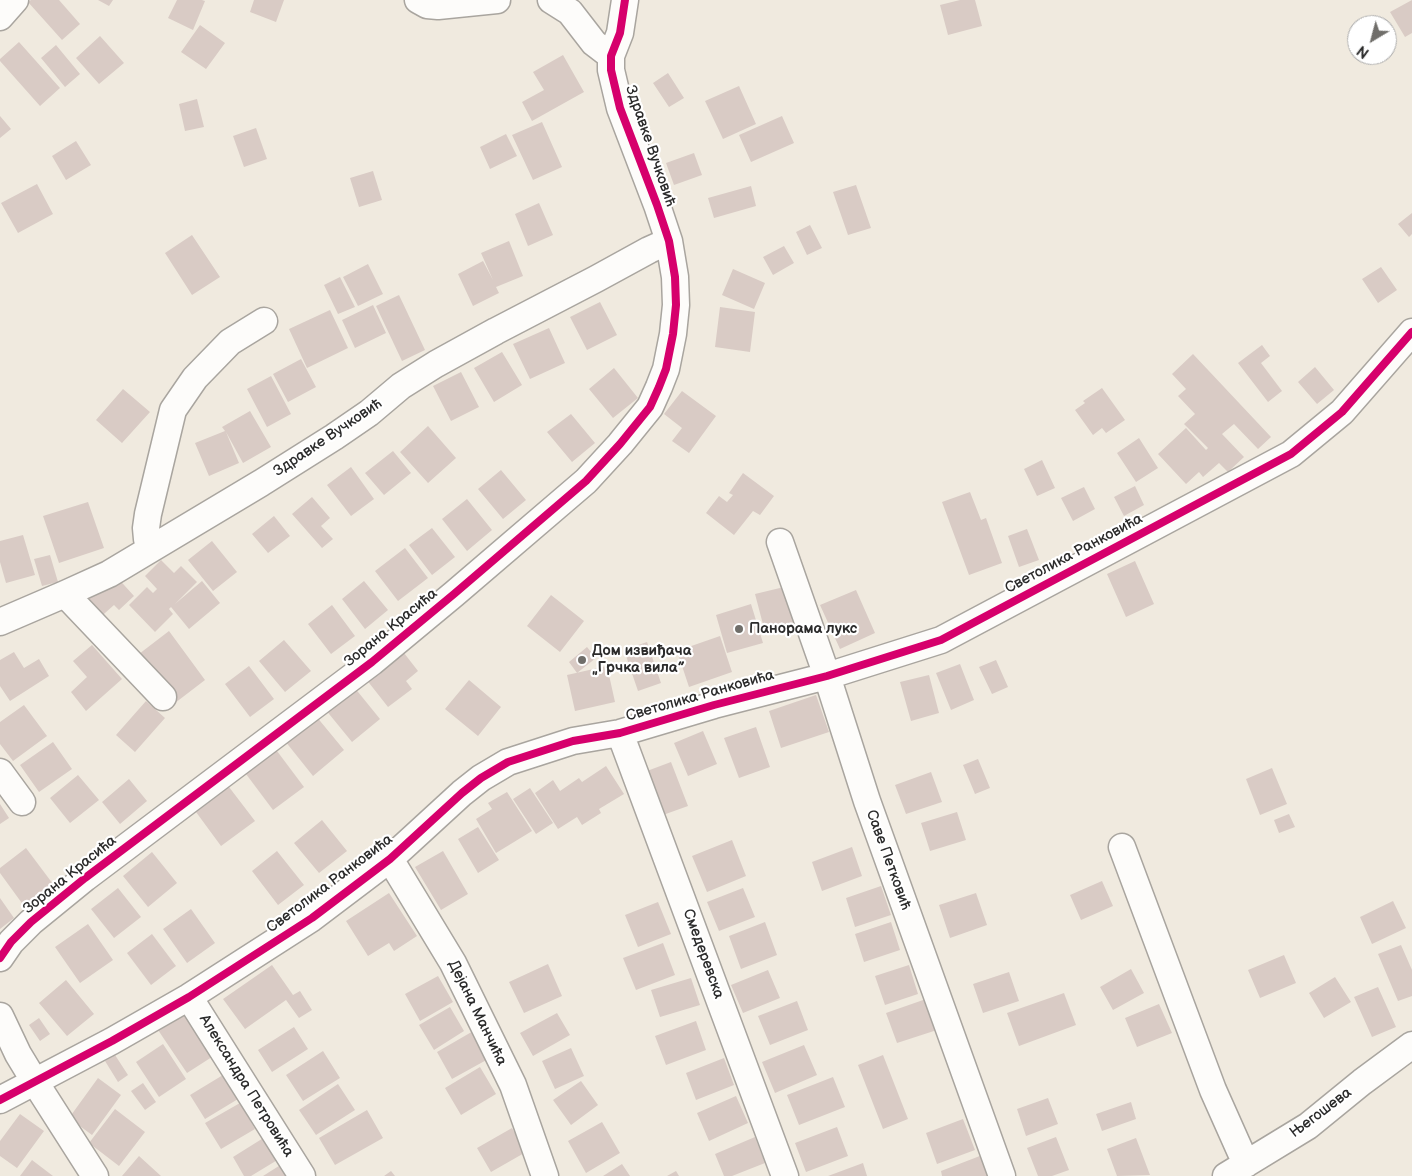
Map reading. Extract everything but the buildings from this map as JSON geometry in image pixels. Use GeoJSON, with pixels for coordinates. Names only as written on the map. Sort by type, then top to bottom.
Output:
{"type":"FeatureCollection","features":[{"type":"Feature","properties":{"kind":"street"},"geometry":{"type":"LineString","coordinates":[[0,17],[15,0]]}},
{"type":"Feature","properties":{"kind":"street"},"geometry":{"type":"LineString","coordinates":[[418,0],[427,5],[438,6],[497,0]]}},
{"type":"Feature","properties":{"kind":"street"},"geometry":{"type":"LineString","coordinates":[[551,0],[570,12],[594,44],[611,56]]}},
{"type":"Feature","properties":{"kind":"street","name":"Здравке Вучковић"},"geometry":{"type":"LineString","coordinates":[[0,622],[109,574],[334,437],[369,413],[402,386],[436,364],[669,241],[657,204],[620,108],[611,70],[611,56],[620,33],[625,0]]}},
{"type":"Feature","properties":{"kind":"street","name":"Зорана Красића"},"geometry":{"type":"LineString","coordinates":[[0,958],[11,942],[53,904],[372,662],[586,481],[620,444],[650,407],[666,369],[674,334],[676,305],[675,277],[669,241]]}},
{"type":"Feature","properties":{"kind":"street"},"geometry":{"type":"LineString","coordinates":[[150,549],[146,533],[148,514],[173,410],[195,378],[230,342],[264,321]]}},
{"type":"Feature","properties":{"kind":"street","name":"Светолика Ранковића"},"geometry":{"type":"LineString","coordinates":[[0,1100],[112,1041],[189,997],[312,918],[390,859],[462,793],[481,778],[508,762],[573,741],[620,733],[714,705],[827,676],[941,640],[1291,454],[1342,412],[1412,332]]}},
{"type":"Feature","properties":{"kind":"street","name":"Саве Петковић"},"geometry":{"type":"LineString","coordinates":[[780,542],[827,676],[867,801],[1002,1176]]}},
{"type":"Feature","properties":{"kind":"street"},"geometry":{"type":"LineString","coordinates":[[65,594],[163,697]]}},
{"type":"Feature","properties":{"kind":"street","name":"Смедеревска"},"geometry":{"type":"LineString","coordinates":[[620,733],[786,1176]]}},
{"type":"Feature","properties":{"kind":"street"},"geometry":{"type":"LineString","coordinates":[[0,772],[22,802]]}},
{"type":"Feature","properties":{"kind":"street"},"geometry":{"type":"LineString","coordinates":[[1122,847],[1213,1090],[1236,1170]]}},
{"type":"Feature","properties":{"kind":"street","name":"Дејана Манчића"},"geometry":{"type":"LineString","coordinates":[[390,859],[454,963],[512,1085],[545,1176]]}},
{"type":"Feature","properties":{"kind":"street","name":"Александра Петровића"},"geometry":{"type":"LineString","coordinates":[[189,997],[302,1176]]}},
{"type":"Feature","properties":{"kind":"street"},"geometry":{"type":"LineString","coordinates":[[0,1016],[18,1054],[95,1176]]}},
{"type":"Feature","properties":{"kind":"street","name":"Његошева"},"geometry":{"type":"LineString","coordinates":[[1236,1170],[1308,1126],[1412,1044]]}},
{"type":"Feature","properties":{"kind":"cycle path"},"geometry":{"type":"LineString","coordinates":[[0,958],[11,942],[31,922],[85,878],[372,662],[454,594],[586,481],[620,444],[650,407],[666,369],[673,334],[676,305],[675,277],[669,241],[620,108],[611,70],[611,56],[620,33],[625,0]]}},
{"type":"Feature","properties":{"kind":"cycle path"},"geometry":{"type":"LineString","coordinates":[[0,1100],[112,1041],[189,997],[312,918],[390,859],[462,793],[481,778],[508,762],[573,741],[620,733],[714,705],[827,676],[941,640],[1291,454],[1342,412],[1412,332]]}},
{"type":"Feature","properties":{"kind":"place","name":"Панорама лукс"},"geometry":{"type":"Point","coordinates":[739,629]}},
{"type":"Feature","properties":{"kind":"place","name":"Дом извиђача „Грчка вила”"},"geometry":{"type":"Point","coordinates":[582,660]}}]}
